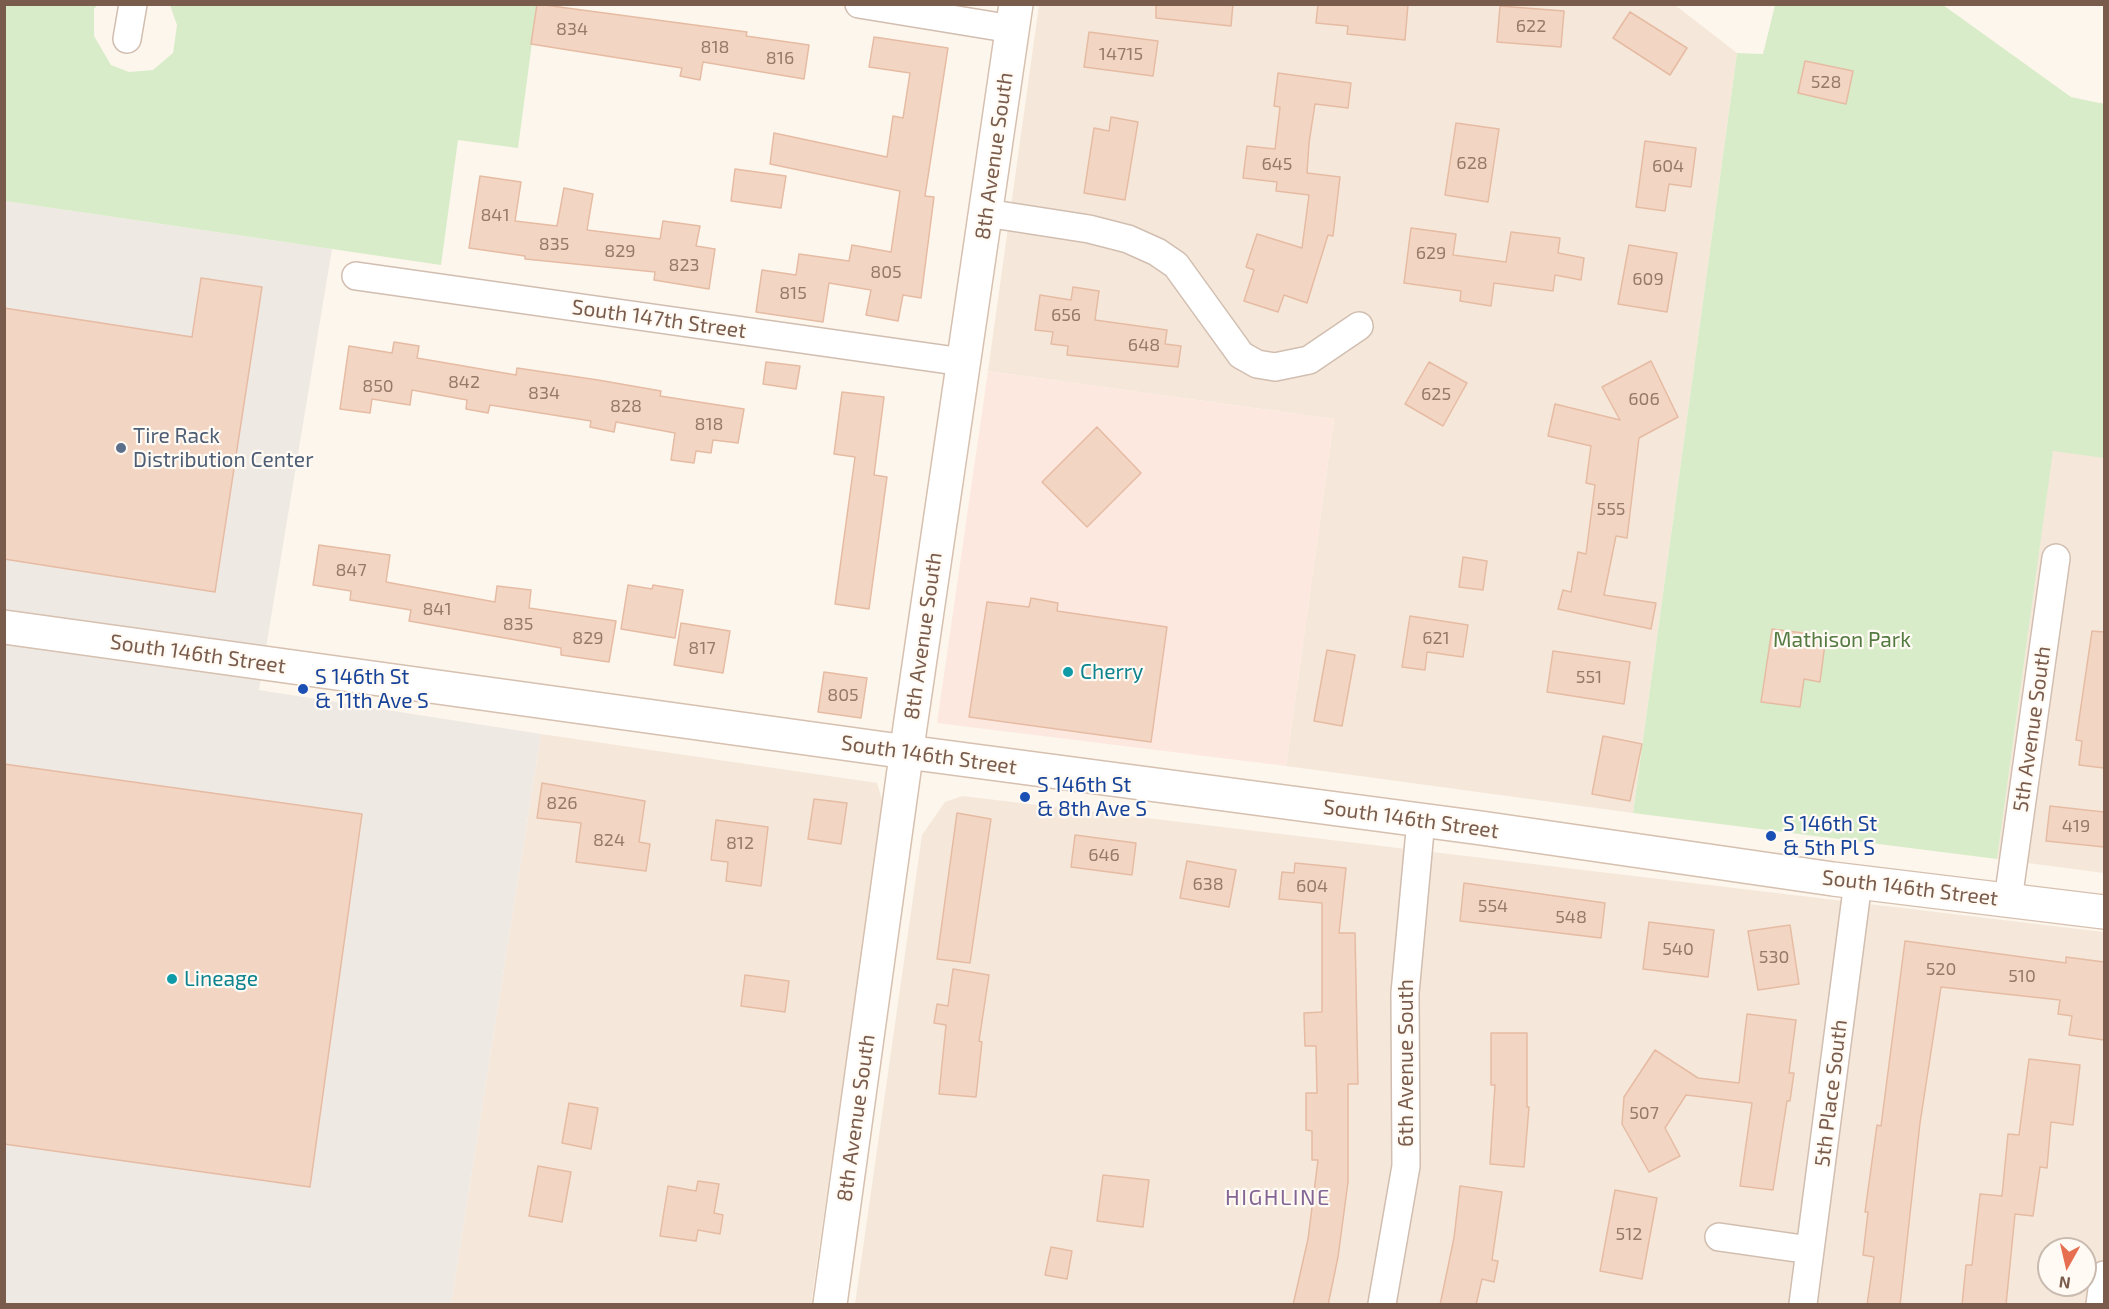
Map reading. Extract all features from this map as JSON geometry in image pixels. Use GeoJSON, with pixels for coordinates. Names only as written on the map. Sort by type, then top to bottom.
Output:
{"type":"FeatureCollection","features":[{"type":"Feature","properties":{"kind":"street"},"geometry":{"type":"LineString","coordinates":[[128,39],[133,4]]}},
{"type":"Feature","properties":{"kind":"street"},"geometry":{"type":"LineString","coordinates":[[859,4],[1014,16]]}},
{"type":"Feature","properties":{"kind":"street","name":"8th Avenue South"},"geometry":{"type":"LineString","coordinates":[[830,1305],[907,752],[1014,16]]}},
{"type":"Feature","properties":{"kind":"street"},"geometry":{"type":"LineString","coordinates":[[986,213],[1089,229],[1128,239],[1157,252],[1176,265],[1240,355],[1257,364],[1275,367],[1309,360],[1359,326]]}},
{"type":"Feature","properties":{"kind":"street","name":"South 147th Street"},"geometry":{"type":"LineString","coordinates":[[356,276],[963,363]]}},
{"type":"Feature","properties":{"kind":"street","name":"5th Avenue South"},"geometry":{"type":"LineString","coordinates":[[2008,900],[2056,558]]}},
{"type":"Feature","properties":{"kind":"street","name":"South 146th Street"},"geometry":{"type":"LineString","coordinates":[[4,627],[907,752],[1421,820],[1858,882],[2104,912]]}},
{"type":"Feature","properties":{"kind":"street","name":"6th Avenue South"},"geometry":{"type":"LineString","coordinates":[[1382,1305],[1406,1166],[1405,993],[1421,820]]}},
{"type":"Feature","properties":{"kind":"street","name":"5th Place South"},"geometry":{"type":"LineString","coordinates":[[1803,1305],[1858,882]]}},
{"type":"Feature","properties":{"kind":"street"},"geometry":{"type":"LineString","coordinates":[[1719,1237],[1810,1250]]}},
{"type":"Feature","properties":{"kind":"street"},"geometry":{"type":"LineString","coordinates":[[2100,1305],[2104,1275]]}},
{"type":"Feature","properties":{"kind":"shaded area"},"geometry":{"type":"Polygon","coordinates":[[[1039,5],[1675,5],[1737,53],[1633,813],[1286,766],[1334,419],[988,371],[1039,5]]]}},
{"type":"Feature","properties":{"kind":"shaded area"},"geometry":{"type":"Polygon","coordinates":[[[2100,102],[2104,104],[2104,873],[1997,859],[2100,102]]]}},
{"type":"Feature","properties":{"kind":"shaded area"},"geometry":{"type":"Polygon","coordinates":[[[5,201],[332,249],[259,690],[541,734],[451,1304],[5,1304],[5,201]]]}},
{"type":"Feature","properties":{"kind":"shaded area"},"geometry":{"type":"Polygon","coordinates":[[[988,371],[1334,419],[1286,766],[937,723],[988,371]]]}},
{"type":"Feature","properties":{"kind":"shaded area"},"geometry":{"type":"Polygon","coordinates":[[[541,734],[877,783],[883,803],[811,1304],[451,1304],[541,734]]]}},
{"type":"Feature","properties":{"kind":"shaded area"},"geometry":{"type":"Polygon","coordinates":[[[962,796],[2104,932],[2104,1304],[855,1304],[922,835],[945,802],[962,796]]]}},
{"type":"Feature","properties":{"kind":"green space"},"geometry":{"type":"Polygon","coordinates":[[[5,5],[97,5],[94,9],[94,36],[111,65],[129,72],[153,70],[173,53],[177,25],[170,5],[537,5],[518,148],[458,140],[441,265],[5,201],[5,5]]]}},
{"type":"Feature","properties":{"kind":"green space","name":"Mathison Park"},"geometry":{"type":"Polygon","coordinates":[[[1775,5],[1943,5],[2071,97],[2104,104],[2104,458],[2053,451],[1997,859],[1633,813],[1737,53],[1763,54],[1775,5]]]}},
{"type":"Feature","properties":{"kind":"building"},"geometry":{"type":"Polygon","coordinates":[[[537,4],[747,32],[746,36],[809,45],[804,79],[703,62],[700,80],[680,76],[682,68],[531,44],[537,4]]]}},
{"type":"Feature","properties":{"kind":"building"},"geometry":{"type":"Polygon","coordinates":[[[1156,4],[1233,4],[1231,26],[1156,18],[1156,4]]]}},
{"type":"Feature","properties":{"kind":"building"},"geometry":{"type":"Polygon","coordinates":[[[1318,4],[1408,4],[1405,40],[1347,34],[1348,26],[1316,23],[1318,4]]]}},
{"type":"Feature","properties":{"kind":"building"},"geometry":{"type":"Polygon","coordinates":[[[1500,6],[1564,11],[1561,47],[1497,42],[1500,6]]]}},
{"type":"Feature","properties":{"kind":"building"},"geometry":{"type":"Polygon","coordinates":[[[1630,12],[1687,48],[1670,75],[1613,38],[1630,12]]]}},
{"type":"Feature","properties":{"kind":"building"},"geometry":{"type":"Polygon","coordinates":[[[1089,32],[1158,41],[1153,76],[1084,67],[1089,32]]]}},
{"type":"Feature","properties":{"kind":"building"},"geometry":{"type":"Polygon","coordinates":[[[874,37],[948,48],[925,196],[934,197],[921,298],[903,295],[898,321],[866,315],[871,290],[829,283],[823,322],[756,312],[762,270],[796,275],[799,254],[849,261],[852,245],[891,252],[900,191],[770,164],[774,133],[887,157],[893,116],[903,118],[910,73],[869,67],[874,37]]]}},
{"type":"Feature","properties":{"kind":"building"},"geometry":{"type":"Polygon","coordinates":[[[1805,61],[1853,71],[1846,104],[1798,93],[1805,61]]]}},
{"type":"Feature","properties":{"kind":"building"},"geometry":{"type":"Polygon","coordinates":[[[1278,73],[1351,83],[1348,108],[1315,104],[1309,143],[1307,173],[1340,177],[1333,236],[1328,235],[1307,303],[1284,295],[1278,312],[1244,301],[1254,270],[1246,267],[1257,234],[1302,248],[1309,195],[1276,191],[1277,182],[1243,178],[1247,146],[1275,149],[1280,107],[1274,106],[1278,73]]]}},
{"type":"Feature","properties":{"kind":"building"},"geometry":{"type":"Polygon","coordinates":[[[1111,117],[1138,122],[1125,200],[1084,193],[1094,128],[1109,131],[1111,117]]]}},
{"type":"Feature","properties":{"kind":"building"},"geometry":{"type":"Polygon","coordinates":[[[1456,123],[1499,129],[1488,202],[1445,195],[1456,123]]]}},
{"type":"Feature","properties":{"kind":"building"},"geometry":{"type":"Polygon","coordinates":[[[1645,141],[1696,148],[1691,187],[1669,184],[1665,211],[1636,207],[1645,141]]]}},
{"type":"Feature","properties":{"kind":"building"},"geometry":{"type":"Polygon","coordinates":[[[735,169],[786,176],[781,208],[731,201],[735,169]]]}},
{"type":"Feature","properties":{"kind":"building"},"geometry":{"type":"Polygon","coordinates":[[[480,176],[521,182],[515,221],[557,226],[564,188],[593,194],[587,230],[660,239],[663,221],[700,226],[696,246],[715,249],[709,289],[654,280],[655,272],[525,259],[525,256],[469,248],[480,176]]]}},
{"type":"Feature","properties":{"kind":"building"},"geometry":{"type":"Polygon","coordinates":[[[1411,228],[1456,234],[1453,255],[1506,262],[1511,232],[1560,238],[1558,253],[1584,258],[1581,280],[1555,275],[1553,291],[1494,283],[1491,306],[1460,301],[1461,291],[1404,283],[1411,228]]]}},
{"type":"Feature","properties":{"kind":"building"},"geometry":{"type":"Polygon","coordinates":[[[1629,245],[1677,253],[1667,312],[1618,304],[1629,245]]]}},
{"type":"Feature","properties":{"kind":"building","name":"Tire Rack Distribution Center"},"geometry":{"type":"Polygon","coordinates":[[[201,278],[262,287],[215,592],[4,559],[4,308],[192,337],[201,278]]]}},
{"type":"Feature","properties":{"kind":"building"},"geometry":{"type":"Polygon","coordinates":[[[1073,287],[1099,291],[1095,320],[1167,330],[1165,344],[1181,346],[1178,367],[1067,355],[1068,346],[1051,344],[1053,332],[1035,330],[1040,295],[1071,300],[1073,287]]]}},
{"type":"Feature","properties":{"kind":"building"},"geometry":{"type":"Polygon","coordinates":[[[394,342],[419,346],[417,358],[516,375],[517,368],[598,380],[661,391],[660,396],[744,409],[738,443],[713,440],[711,453],[696,451],[694,463],[671,460],[675,433],[616,422],[614,432],[590,427],[591,421],[490,405],[488,413],[466,409],[467,400],[412,390],[410,405],[372,399],[370,413],[340,409],[349,346],[392,353],[394,342]]]}},
{"type":"Feature","properties":{"kind":"building"},"geometry":{"type":"Polygon","coordinates":[[[1651,361],[1678,417],[1639,438],[1627,538],[1616,536],[1604,595],[1656,603],[1651,629],[1558,609],[1563,590],[1571,592],[1578,552],[1586,554],[1595,485],[1586,483],[1591,446],[1548,436],[1555,404],[1620,420],[1602,387],[1651,361]]]}},
{"type":"Feature","properties":{"kind":"building"},"geometry":{"type":"Polygon","coordinates":[[[766,362],[800,366],[796,389],[763,384],[766,362]]]}},
{"type":"Feature","properties":{"kind":"building"},"geometry":{"type":"Polygon","coordinates":[[[1429,362],[1467,383],[1443,426],[1405,404],[1429,362]]]}},
{"type":"Feature","properties":{"kind":"building"},"geometry":{"type":"Polygon","coordinates":[[[842,392],[884,397],[874,475],[887,477],[869,609],[835,604],[855,457],[834,454],[842,392]]]}},
{"type":"Feature","properties":{"kind":"building"},"geometry":{"type":"Polygon","coordinates":[[[1097,427],[1141,473],[1087,527],[1042,482],[1097,427]]]}},
{"type":"Feature","properties":{"kind":"building"},"geometry":{"type":"Polygon","coordinates":[[[319,545],[390,555],[386,582],[495,602],[497,586],[531,590],[529,608],[616,621],[609,662],[561,655],[561,648],[409,621],[411,610],[350,600],[351,591],[313,585],[319,545]]]}},
{"type":"Feature","properties":{"kind":"building"},"geometry":{"type":"Polygon","coordinates":[[[1463,557],[1487,561],[1483,590],[1459,587],[1463,557]]]}},
{"type":"Feature","properties":{"kind":"building"},"geometry":{"type":"Polygon","coordinates":[[[628,585],[652,589],[653,585],[683,590],[675,638],[621,629],[628,585]]]}},
{"type":"Feature","properties":{"kind":"building","name":"Cherry"},"geometry":{"type":"Polygon","coordinates":[[[1031,598],[1058,603],[1057,611],[1167,627],[1151,742],[969,717],[987,602],[1029,607],[1031,598]]]}},
{"type":"Feature","properties":{"kind":"building"},"geometry":{"type":"Polygon","coordinates":[[[1410,616],[1468,625],[1463,657],[1427,652],[1425,670],[1402,667],[1410,616]]]}},
{"type":"Feature","properties":{"kind":"building"},"geometry":{"type":"Polygon","coordinates":[[[681,623],[730,631],[723,673],[674,665],[681,623]]]}},
{"type":"Feature","properties":{"kind":"building"},"geometry":{"type":"Polygon","coordinates":[[[1772,629],[1826,636],[1820,682],[1804,679],[1800,707],[1761,702],[1772,629]]]}},
{"type":"Feature","properties":{"kind":"building"},"geometry":{"type":"Polygon","coordinates":[[[2092,631],[2104,632],[2104,768],[2079,765],[2082,741],[2076,740],[2092,631]]]}},
{"type":"Feature","properties":{"kind":"building"},"geometry":{"type":"Polygon","coordinates":[[[1327,650],[1355,655],[1342,726],[1314,721],[1327,650]]]}},
{"type":"Feature","properties":{"kind":"building"},"geometry":{"type":"Polygon","coordinates":[[[1553,651],[1630,662],[1624,704],[1547,692],[1553,651]]]}},
{"type":"Feature","properties":{"kind":"building"},"geometry":{"type":"Polygon","coordinates":[[[824,672],[867,678],[861,718],[818,712],[824,672]]]}},
{"type":"Feature","properties":{"kind":"building"},"geometry":{"type":"Polygon","coordinates":[[[1603,736],[1642,744],[1630,801],[1592,794],[1603,736]]]}},
{"type":"Feature","properties":{"kind":"building","name":"Lineage"},"geometry":{"type":"Polygon","coordinates":[[[4,764],[362,814],[310,1187],[4,1144],[4,764]]]}},
{"type":"Feature","properties":{"kind":"building"},"geometry":{"type":"Polygon","coordinates":[[[542,783],[645,801],[639,842],[650,844],[646,871],[576,862],[581,823],[537,818],[542,783]]]}},
{"type":"Feature","properties":{"kind":"building"},"geometry":{"type":"Polygon","coordinates":[[[814,799],[847,803],[841,844],[808,839],[814,799]]]}},
{"type":"Feature","properties":{"kind":"building"},"geometry":{"type":"Polygon","coordinates":[[[2050,806],[2104,812],[2104,847],[2046,841],[2050,806]]]}},
{"type":"Feature","properties":{"kind":"building"},"geometry":{"type":"Polygon","coordinates":[[[957,813],[991,819],[970,963],[937,959],[957,813]]]}},
{"type":"Feature","properties":{"kind":"building"},"geometry":{"type":"Polygon","coordinates":[[[716,820],[768,827],[761,886],[726,881],[728,862],[711,860],[716,820]]]}},
{"type":"Feature","properties":{"kind":"building"},"geometry":{"type":"Polygon","coordinates":[[[1075,835],[1136,843],[1132,875],[1071,867],[1075,835]]]}},
{"type":"Feature","properties":{"kind":"building"},"geometry":{"type":"Polygon","coordinates":[[[1187,861],[1236,870],[1229,907],[1180,898],[1187,861]]]}},
{"type":"Feature","properties":{"kind":"building"},"geometry":{"type":"Polygon","coordinates":[[[1295,863],[1346,868],[1339,933],[1355,933],[1358,1084],[1348,1084],[1348,1182],[1338,1257],[1328,1305],[1293,1305],[1308,1239],[1318,1160],[1312,1160],[1312,1131],[1306,1130],[1306,1093],[1317,1093],[1316,1046],[1305,1046],[1304,1013],[1322,1012],[1322,903],[1279,899],[1282,872],[1294,873],[1295,863]]]}},
{"type":"Feature","properties":{"kind":"building"},"geometry":{"type":"Polygon","coordinates":[[[1464,883],[1605,903],[1601,938],[1460,921],[1464,883]]]}},
{"type":"Feature","properties":{"kind":"building"},"geometry":{"type":"Polygon","coordinates":[[[1649,922],[1714,930],[1708,977],[1643,969],[1649,922]]]}},
{"type":"Feature","properties":{"kind":"building"},"geometry":{"type":"Polygon","coordinates":[[[1790,925],[1799,984],[1758,990],[1748,931],[1790,925]]]}},
{"type":"Feature","properties":{"kind":"building"},"geometry":{"type":"Polygon","coordinates":[[[1905,941],[2066,963],[2066,957],[2104,962],[2104,1040],[2069,1035],[2072,1016],[2058,1014],[2060,1000],[1941,987],[1920,1123],[1900,1305],[1867,1305],[1874,1257],[1863,1255],[1868,1212],[1865,1212],[1877,1125],[1881,1126],[1905,941]]]}},
{"type":"Feature","properties":{"kind":"building"},"geometry":{"type":"Polygon","coordinates":[[[953,969],[989,975],[979,1041],[982,1042],[976,1097],[939,1094],[946,1025],[934,1023],[937,1004],[948,1006],[953,969]]]}},
{"type":"Feature","properties":{"kind":"building"},"geometry":{"type":"Polygon","coordinates":[[[745,975],[789,981],[785,1012],[741,1006],[745,975]]]}},
{"type":"Feature","properties":{"kind":"building"},"geometry":{"type":"Polygon","coordinates":[[[1747,1014],[1796,1020],[1789,1073],[1794,1073],[1790,1101],[1787,1101],[1773,1190],[1740,1186],[1752,1103],[1686,1095],[1665,1128],[1680,1156],[1649,1172],[1622,1124],[1624,1097],[1655,1050],[1698,1078],[1739,1083],[1747,1014]]]}},
{"type":"Feature","properties":{"kind":"building"},"geometry":{"type":"Polygon","coordinates":[[[1491,1033],[1527,1033],[1527,1107],[1529,1107],[1524,1167],[1490,1164],[1495,1085],[1491,1085],[1491,1033]]]}},
{"type":"Feature","properties":{"kind":"building"},"geometry":{"type":"Polygon","coordinates":[[[2029,1059],[2080,1065],[2073,1125],[2051,1122],[2047,1168],[2040,1167],[2033,1216],[2015,1214],[2006,1305],[1962,1305],[1966,1265],[1972,1265],[1980,1194],[2002,1196],[2008,1134],[2019,1135],[2029,1059]]]}},
{"type":"Feature","properties":{"kind":"building"},"geometry":{"type":"Polygon","coordinates":[[[569,1103],[598,1108],[591,1149],[562,1143],[569,1103]]]}},
{"type":"Feature","properties":{"kind":"building"},"geometry":{"type":"Polygon","coordinates":[[[538,1166],[571,1172],[562,1222],[529,1216],[538,1166]]]}},
{"type":"Feature","properties":{"kind":"building"},"geometry":{"type":"Polygon","coordinates":[[[1103,1175],[1149,1180],[1143,1227],[1097,1221],[1103,1175]]]}},
{"type":"Feature","properties":{"kind":"building"},"geometry":{"type":"Polygon","coordinates":[[[698,1181],[719,1184],[714,1213],[723,1215],[720,1234],[698,1230],[696,1241],[660,1236],[668,1186],[696,1191],[698,1181]]]}},
{"type":"Feature","properties":{"kind":"building"},"geometry":{"type":"Polygon","coordinates":[[[1460,1186],[1502,1192],[1492,1260],[1498,1261],[1494,1282],[1482,1279],[1476,1305],[1440,1305],[1454,1238],[1460,1186]]]}},
{"type":"Feature","properties":{"kind":"building"},"geometry":{"type":"Polygon","coordinates":[[[1615,1190],[1657,1198],[1642,1279],[1600,1271],[1615,1190]]]}},
{"type":"Feature","properties":{"kind":"building"},"geometry":{"type":"Polygon","coordinates":[[[1051,1247],[1072,1251],[1067,1279],[1045,1275],[1051,1247]]]}},
{"type":"Feature","properties":{"kind":"place","name":"Tire Rack Distribution Center"},"geometry":{"type":"Point","coordinates":[121,448]}},
{"type":"Feature","properties":{"kind":"place","name":"Cherry"},"geometry":{"type":"Point","coordinates":[1068,672]}},
{"type":"Feature","properties":{"kind":"place","name":"S 146th St & 11th Ave S"},"geometry":{"type":"Point","coordinates":[303,689]}},
{"type":"Feature","properties":{"kind":"place","name":"S 146th St & 8th Ave S"},"geometry":{"type":"Point","coordinates":[1025,797]}},
{"type":"Feature","properties":{"kind":"place","name":"S 146th St & 5th Pl S"},"geometry":{"type":"Point","coordinates":[1771,836]}},
{"type":"Feature","properties":{"kind":"place","name":"Lineage"},"geometry":{"type":"Point","coordinates":[172,979]}},
{"type":"Feature","properties":{"kind":"district","name":"HIGHLINE"},"geometry":{"type":"Point","coordinates":[1278,1198]}}]}
